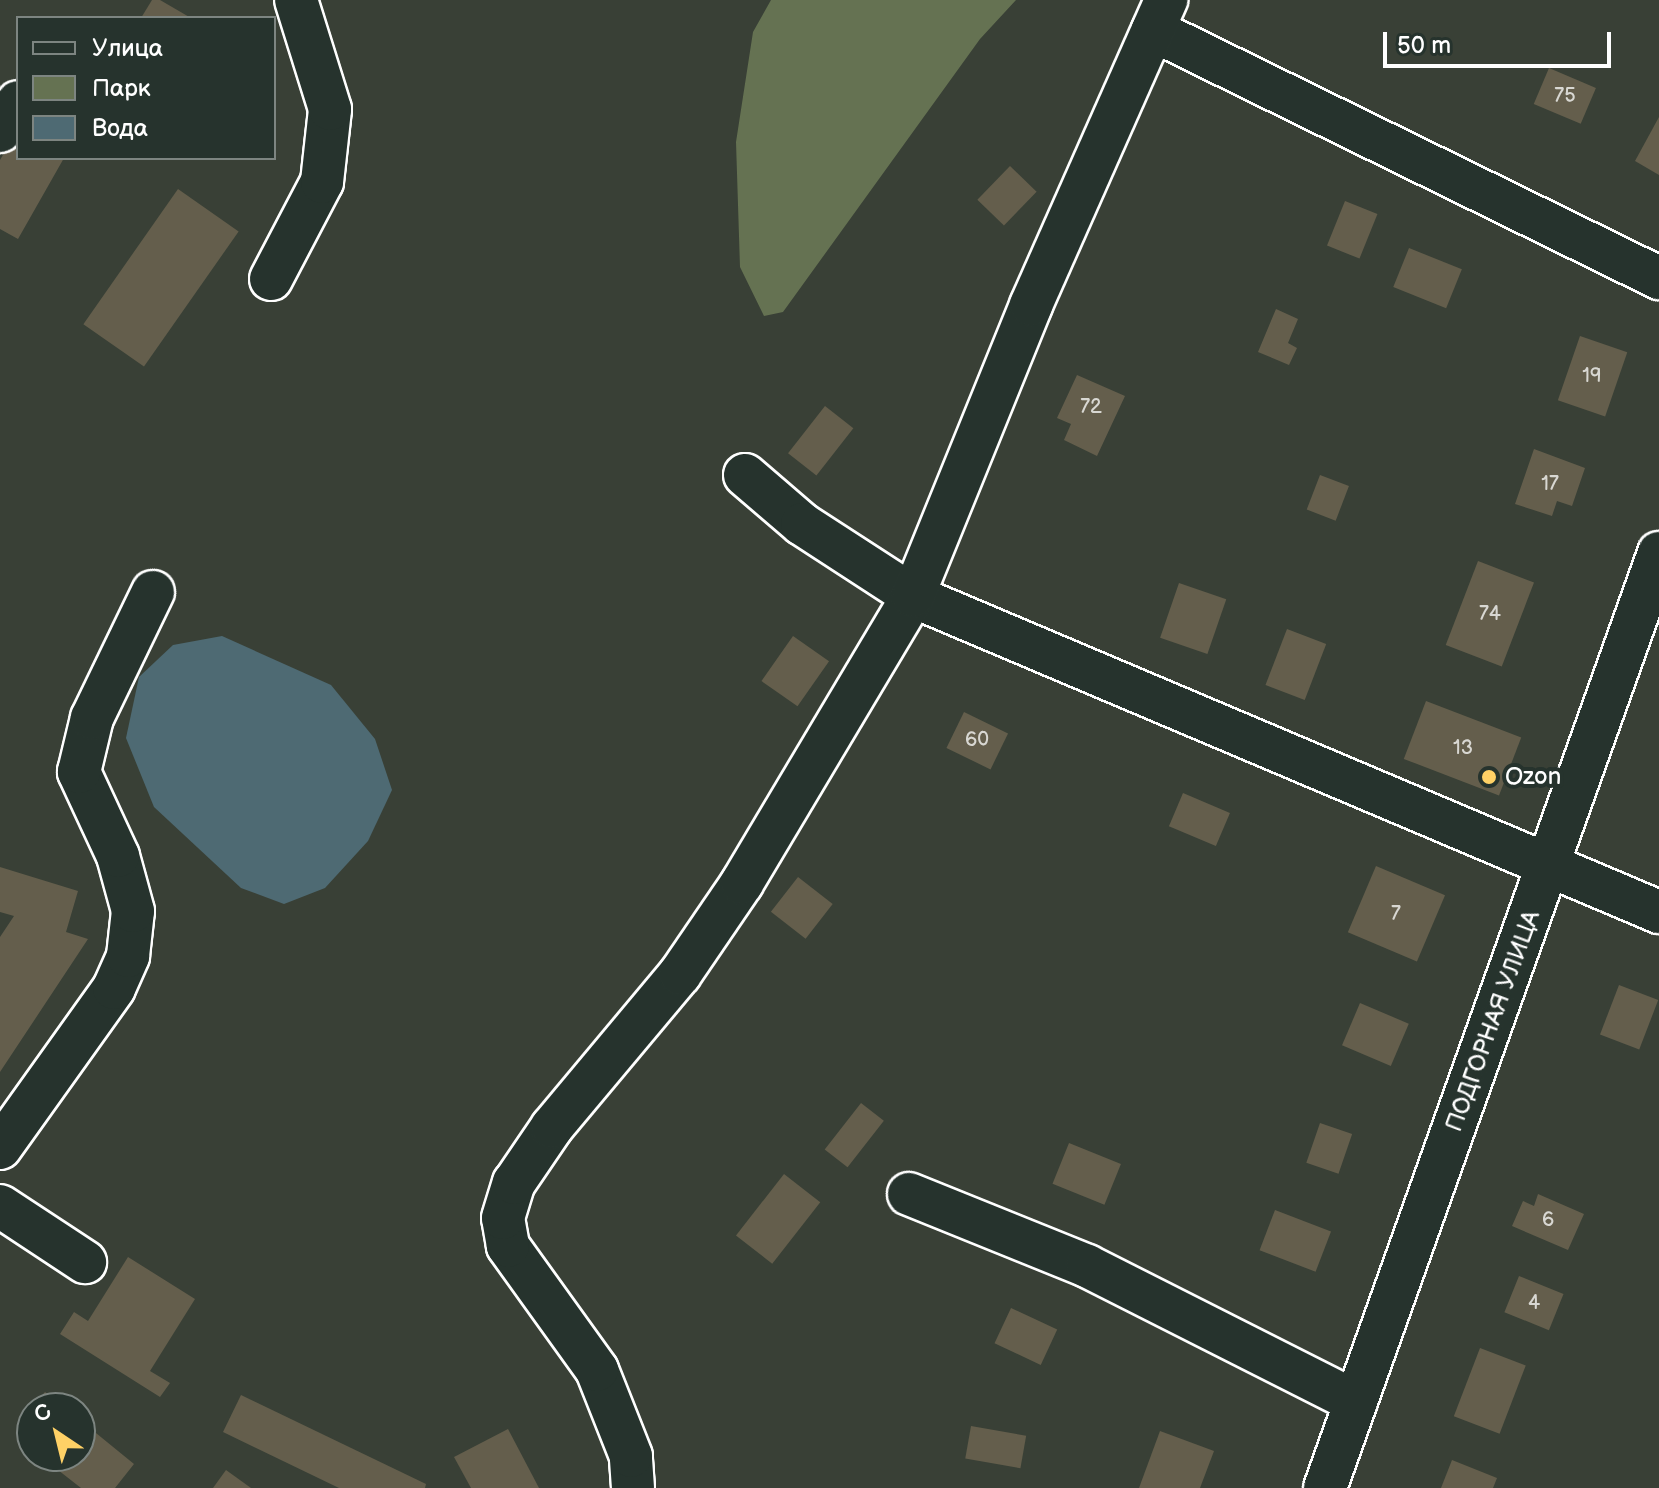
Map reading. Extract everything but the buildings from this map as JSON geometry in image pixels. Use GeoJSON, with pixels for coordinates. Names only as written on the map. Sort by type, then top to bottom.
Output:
{"type":"FeatureCollection","features":[{"type":"Feature","properties":{"kind":"street"},"geometry":{"type":"LineString","coordinates":[[271,279],[322,182],[330,109],[296,0]]}},
{"type":"Feature","properties":{"kind":"street"},"geometry":{"type":"LineString","coordinates":[[640,1486],[597,1370],[519,1268],[508,1246],[503,1218],[514,1183],[552,1127],[680,974],[742,883],[913,596],[1031,305],[1160,15],[1659,278]]}},
{"type":"Feature","properties":{"kind":"street"},"geometry":{"type":"LineString","coordinates":[[0,131],[16,105]]}},
{"type":"Feature","properties":{"kind":"street"},"geometry":{"type":"LineString","coordinates":[[745,475],[802,524],[913,596],[1659,912]]}},
{"type":"Feature","properties":{"kind":"street","name":"ПОДГОРНАЯ УЛИЦА"},"geometry":{"type":"LineString","coordinates":[[1325,1488],[1659,553]]}},
{"type":"Feature","properties":{"kind":"street"},"geometry":{"type":"LineString","coordinates":[[0,1148],[114,988],[128,956],[133,911],[118,856],[79,772],[92,718],[153,592]]}},
{"type":"Feature","properties":{"kind":"street"},"geometry":{"type":"LineString","coordinates":[[909,1194],[1087,1266],[1356,1402]]}},
{"type":"Feature","properties":{"kind":"street"},"geometry":{"type":"LineString","coordinates":[[0,1206],[85,1262]]}},
{"type":"Feature","properties":{"kind":"green space"},"geometry":{"type":"Polygon","coordinates":[[[771,0],[1016,0],[980,39],[783,312],[764,316],[740,267],[736,142],[753,32],[771,0]]]}},
{"type":"Feature","properties":{"kind":"water"},"geometry":{"type":"Polygon","coordinates":[[[222,636],[331,685],[375,739],[392,790],[368,841],[325,888],[284,904],[241,888],[154,807],[126,738],[139,677],[173,645],[222,636]]]}},
{"type":"Feature","properties":{"kind":"place","name":"Ozon"},"geometry":{"type":"Point","coordinates":[1489,777]}}]}
